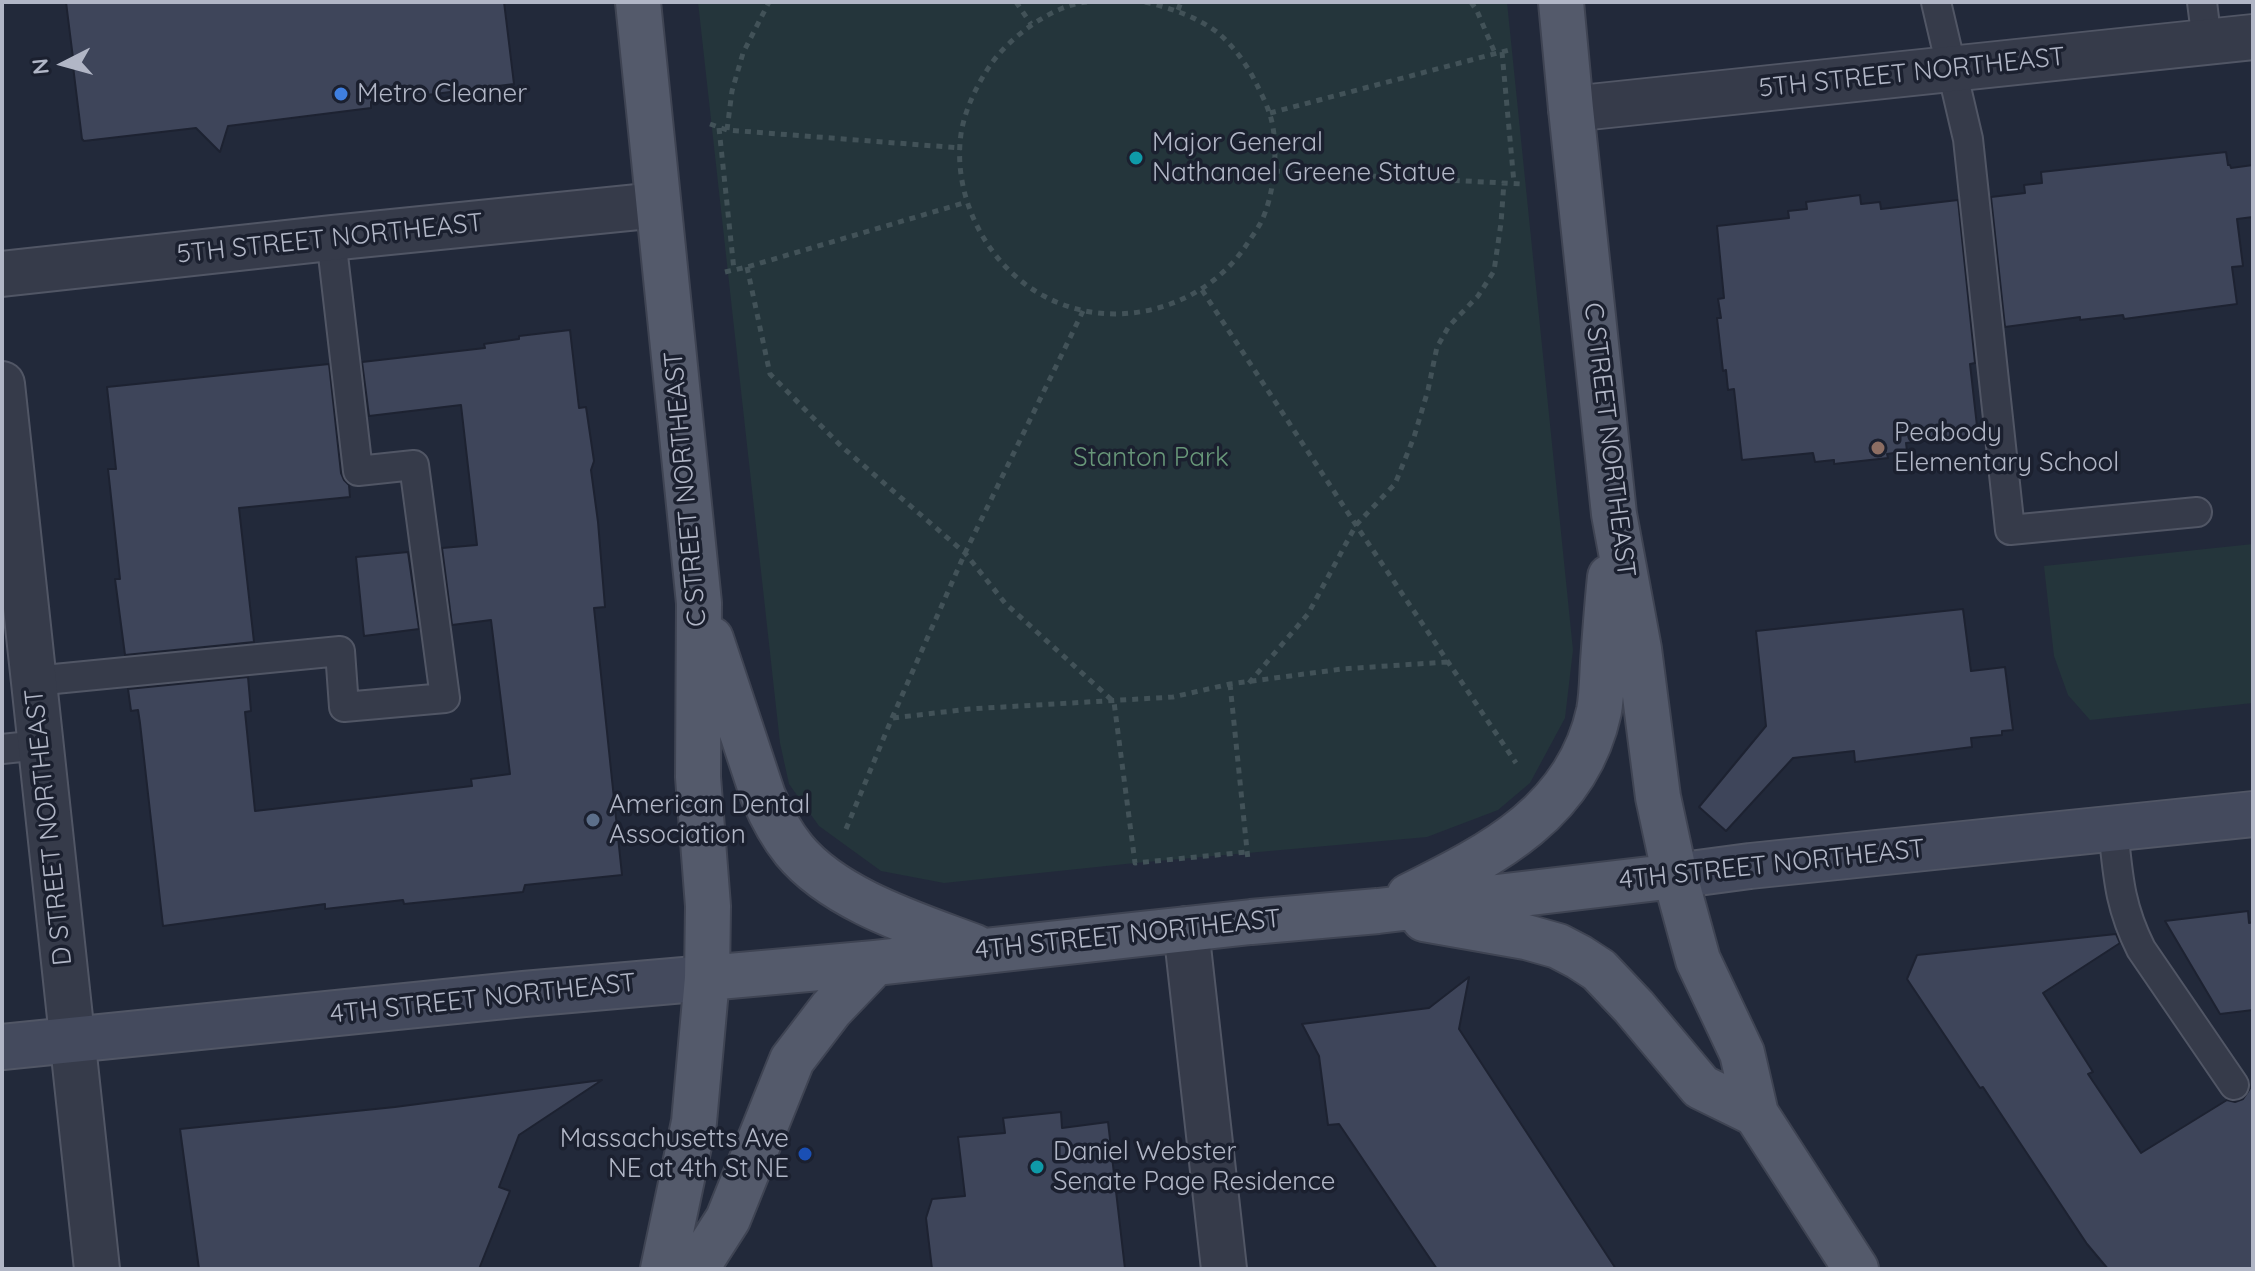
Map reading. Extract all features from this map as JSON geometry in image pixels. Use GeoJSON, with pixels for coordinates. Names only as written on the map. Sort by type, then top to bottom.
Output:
{"type":"FeatureCollection","features":[{"type":"Feature","properties":{"kind":"main road","name":"C STREET NORTHEAST"},"geometry":{"type":"LineString","coordinates":[[638,2],[699,603],[698,777],[708,906],[707,978],[694,1122],[663,1269]]}},
{"type":"Feature","properties":{"kind":"main road","name":"C STREET NORTHEAST"},"geometry":{"type":"LineString","coordinates":[[1561,2],[1614,514],[1639,649],[1658,797],[1698,960],[1742,1053],[1756,1114]]}},
{"type":"Feature","properties":{"kind":"main road"},"geometry":{"type":"LineString","coordinates":[[1378,911],[1470,866],[1514,836],[1553,802],[1573,775],[1595,728],[1600,707],[1614,514]]}},
{"type":"Feature","properties":{"kind":"main road"},"geometry":{"type":"LineString","coordinates":[[699,603],[763,796],[772,817],[795,851],[818,873],[866,903],[982,950]]}},
{"type":"Feature","properties":{"kind":"main road","name":"4TH STREET NORTHEAST"},"geometry":{"type":"LineString","coordinates":[[707,978],[1378,911],[1675,876]]}},
{"type":"Feature","properties":{"kind":"main road"},"geometry":{"type":"LineString","coordinates":[[1378,911],[1526,937],[1558,946],[1599,970],[1701,1087],[1756,1114],[1856,1269]]}},
{"type":"Feature","properties":{"kind":"main road"},"geometry":{"type":"LineString","coordinates":[[696,1269],[728,1219],[792,1060],[831,1009],[875,963]]}},
{"type":"Feature","properties":{"kind":"street","name":"5TH STREET NORTHEAST"},"geometry":{"type":"LineString","coordinates":[[1571,109],[1951,70],[2205,22],[2253,37]]}},
{"type":"Feature","properties":{"kind":"street","name":"5TH STREET NORTHEAST"},"geometry":{"type":"LineString","coordinates":[[2,274],[658,205]]}},
{"type":"Feature","properties":{"kind":"street","name":"D STREET NORTHEAST"},"geometry":{"type":"LineString","coordinates":[[2,384],[34,681],[21,747],[73,1040],[97,1269]]}},
{"type":"Feature","properties":{"kind":"street","name":"4TH STREET NORTHEAST"},"geometry":{"type":"LineString","coordinates":[[1675,876],[2253,814]]}},
{"type":"Feature","properties":{"kind":"street"},"geometry":{"type":"LineString","coordinates":[[1186,929],[1224,1269]]}},
{"type":"Feature","properties":{"kind":"street","name":"4TH STREET NORTHEAST"},"geometry":{"type":"LineString","coordinates":[[2,1047],[707,978]]}},
{"type":"Feature","properties":{"kind":"lane"},"geometry":{"type":"LineString","coordinates":[[1936,2],[1968,139],[2010,530],[2197,512]]}},
{"type":"Feature","properties":{"kind":"lane"},"geometry":{"type":"LineString","coordinates":[[34,681],[340,651],[344,707],[445,698],[414,465],[358,471],[331,238]]}},
{"type":"Feature","properties":{"kind":"lane"},"geometry":{"type":"LineString","coordinates":[[2113,828],[2119,888],[2131,929],[2141,949],[2234,1085]]}},
{"type":"Feature","properties":{"kind":"path"},"geometry":{"type":"LineString","coordinates":[[727,130],[732,91],[743,53],[769,2]]}},
{"type":"Feature","properties":{"kind":"path"},"geometry":{"type":"LineString","coordinates":[[1016,2],[1031,24]]}},
{"type":"Feature","properties":{"kind":"path"},"geometry":{"type":"LineString","coordinates":[[1087,2],[1031,24],[998,53],[974,90],[961,133],[960,168],[967,202],[984,240],[1011,272],[1044,297],[1083,311],[1124,315],[1165,307],[1202,290],[1237,260],[1262,222],[1274,171],[1275,143],[1270,113],[1248,67],[1217,33],[1178,10],[1145,2]]}},
{"type":"Feature","properties":{"kind":"path"},"geometry":{"type":"LineString","coordinates":[[1178,10],[1181,2]]}},
{"type":"Feature","properties":{"kind":"path"},"geometry":{"type":"LineString","coordinates":[[1471,2],[1495,53]]}},
{"type":"Feature","properties":{"kind":"path"},"geometry":{"type":"LineString","coordinates":[[1270,113],[1506,51],[1514,183]]}},
{"type":"Feature","properties":{"kind":"path"},"geometry":{"type":"LineString","coordinates":[[710,124],[727,130],[961,148]]}},
{"type":"Feature","properties":{"kind":"path"},"geometry":{"type":"LineString","coordinates":[[719,128],[734,270]]}},
{"type":"Feature","properties":{"kind":"path"},"geometry":{"type":"LineString","coordinates":[[1274,171],[1522,184]]}},
{"type":"Feature","properties":{"kind":"path"},"geometry":{"type":"LineString","coordinates":[[1249,683],[1308,614],[1356,525],[1395,484],[1414,437],[1437,347],[1449,326],[1478,296],[1494,271],[1504,182]]}},
{"type":"Feature","properties":{"kind":"path"},"geometry":{"type":"LineString","coordinates":[[725,272],[967,202]]}},
{"type":"Feature","properties":{"kind":"path"},"geometry":{"type":"LineString","coordinates":[[747,267],[770,374],[841,446],[965,553],[1005,603],[1114,702],[1135,863],[1247,852]]}},
{"type":"Feature","properties":{"kind":"path"},"geometry":{"type":"LineString","coordinates":[[1202,290],[1522,771]]}},
{"type":"Feature","properties":{"kind":"path"},"geometry":{"type":"LineString","coordinates":[[844,834],[965,553],[1083,311]]}},
{"type":"Feature","properties":{"kind":"path"},"geometry":{"type":"LineString","coordinates":[[892,718],[969,709],[1173,697],[1230,684],[1342,669],[1448,662]]}},
{"type":"Feature","properties":{"kind":"path"},"geometry":{"type":"LineString","coordinates":[[1230,684],[1248,860]]}},
{"type":"Feature","properties":{"kind":"green space","name":"Stanton Park"},"geometry":{"type":"Polygon","coordinates":[[[698,2],[1507,2],[1573,650],[1565,718],[1530,783],[1498,810],[1427,837],[944,883],[881,871],[819,826],[789,784],[780,743],[698,2]]]}},
{"type":"Feature","properties":{"kind":"green space"},"geometry":{"type":"Polygon","coordinates":[[[2253,544],[2253,703],[2090,720],[2068,695],[2054,656],[2044,566],[2253,544]]]}},
{"type":"Feature","properties":{"kind":"building"},"geometry":{"type":"Polygon","coordinates":[[[66,2],[504,2],[514,84],[371,102],[371,108],[228,126],[220,152],[196,128],[84,141],[66,2]]]}},
{"type":"Feature","properties":{"kind":"building"},"geometry":{"type":"Polygon","coordinates":[[[2226,152],[2231,168],[2253,165],[2253,217],[2237,219],[2243,266],[2232,267],[2237,304],[2124,319],[2123,315],[2080,320],[2080,317],[2005,327],[1991,197],[2025,193],[2024,185],[2042,183],[2041,172],[2226,152]]]}},
{"type":"Feature","properties":{"kind":"building"},"geometry":{"type":"Polygon","coordinates":[[[1860,195],[1861,204],[1880,202],[1881,209],[1958,200],[1975,363],[1970,364],[1978,435],[1906,443],[1907,451],[1887,454],[1888,458],[1834,464],[1834,460],[1815,462],[1813,453],[1742,460],[1734,389],[1728,390],[1726,370],[1723,371],[1717,318],[1721,318],[1718,299],[1724,298],[1717,226],[1789,218],[1788,211],[1807,209],[1806,202],[1860,195]]]}},
{"type":"Feature","properties":{"kind":"building"},"geometry":{"type":"Polygon","coordinates":[[[570,330],[579,408],[586,407],[594,461],[591,470],[605,607],[594,608],[622,875],[525,885],[523,892],[325,909],[325,904],[163,926],[140,723],[138,710],[131,711],[128,689],[248,677],[251,711],[245,712],[255,811],[472,786],[471,779],[510,774],[491,620],[452,625],[442,548],[477,545],[461,405],[369,416],[362,362],[485,348],[484,344],[519,339],[519,336],[570,330]]]}},
{"type":"Feature","properties":{"kind":"building"},"geometry":{"type":"Polygon","coordinates":[[[329,364],[341,473],[349,485],[350,497],[239,508],[254,642],[125,655],[115,579],[120,579],[108,469],[116,469],[107,387],[329,364]]]}},
{"type":"Feature","properties":{"kind":"building"},"geometry":{"type":"Polygon","coordinates":[[[408,552],[419,629],[364,636],[356,557],[408,552]]]}},
{"type":"Feature","properties":{"kind":"building"},"geometry":{"type":"Polygon","coordinates":[[[1963,609],[1971,671],[2005,667],[2013,730],[2002,731],[2002,735],[1971,738],[1972,747],[1855,762],[1854,751],[1793,758],[1726,831],[1699,807],[1766,726],[1756,631],[1963,609]]]}},
{"type":"Feature","properties":{"kind":"building"},"geometry":{"type":"Polygon","coordinates":[[[2248,911],[2249,923],[2253,922],[2253,1010],[2220,1014],[2165,921],[2248,911]]]}},
{"type":"Feature","properties":{"kind":"building"},"geometry":{"type":"Polygon","coordinates":[[[2116,934],[2120,943],[2043,993],[2093,1072],[2088,1074],[2141,1153],[2227,1100],[2235,1102],[2243,1099],[2253,1084],[2253,1269],[2108,1269],[2087,1244],[1907,979],[1917,955],[2116,934]]]}},
{"type":"Feature","properties":{"kind":"building"},"geometry":{"type":"Polygon","coordinates":[[[1469,977],[1459,1029],[1616,1269],[1437,1269],[1339,1124],[1328,1125],[1319,1056],[1302,1024],[1429,1008],[1469,977]]]}},
{"type":"Feature","properties":{"kind":"building"},"geometry":{"type":"Polygon","coordinates":[[[602,1080],[519,1135],[499,1187],[510,1191],[479,1269],[199,1269],[180,1129],[395,1107],[602,1080]]]}},
{"type":"Feature","properties":{"kind":"building","name":"Daniel Webster Senate Page Residence"},"geometry":{"type":"Polygon","coordinates":[[[1061,1112],[1062,1128],[1108,1122],[1125,1269],[932,1269],[926,1218],[932,1199],[965,1196],[958,1137],[1005,1133],[1003,1118],[1061,1112]]]}},
{"type":"Feature","properties":{"kind":"place","name":"Metro Cleaner"},"geometry":{"type":"Point","coordinates":[341,94]}},
{"type":"Feature","properties":{"kind":"place","name":"Major General Nathanael Greene Statue"},"geometry":{"type":"Point","coordinates":[1136,158]}},
{"type":"Feature","properties":{"kind":"place","name":"Peabody Elementary School"},"geometry":{"type":"Point","coordinates":[1878,448]}},
{"type":"Feature","properties":{"kind":"place","name":"American Dental Association"},"geometry":{"type":"Point","coordinates":[593,820]}},
{"type":"Feature","properties":{"kind":"place","name":"Massachusetts Ave NE at 4th St NE"},"geometry":{"type":"Point","coordinates":[805,1154]}},
{"type":"Feature","properties":{"kind":"place","name":"Daniel Webster Senate Page Residence"},"geometry":{"type":"Point","coordinates":[1037,1167]}}]}
